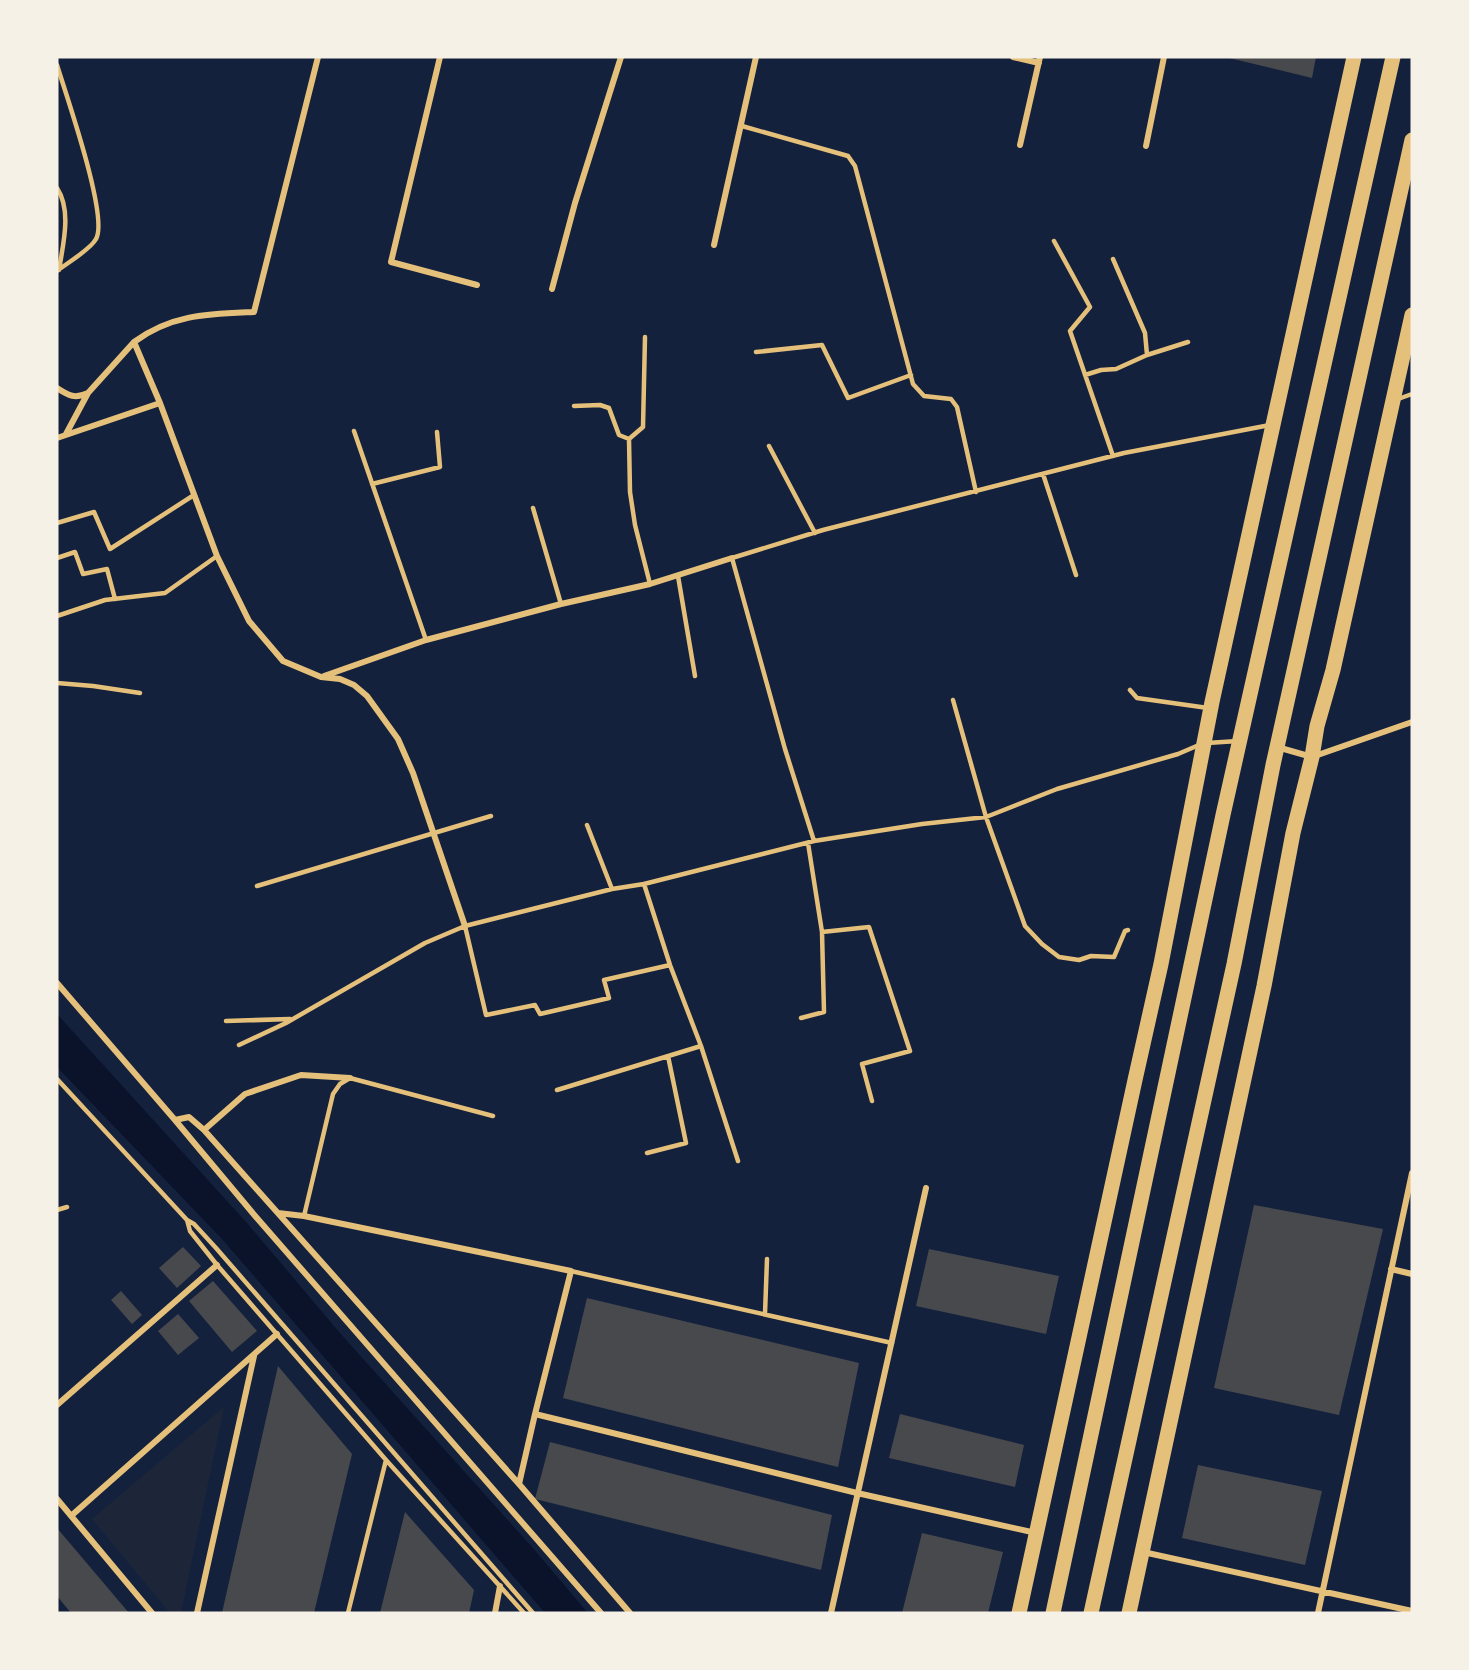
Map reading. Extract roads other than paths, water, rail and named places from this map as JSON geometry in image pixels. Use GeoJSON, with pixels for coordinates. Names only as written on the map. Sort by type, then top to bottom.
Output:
{"type":"FeatureCollection","features":[{"type":"Feature","properties":{"kind":"main road"},"geometry":{"type":"LineString","coordinates":[[1019,1613],[1161,964],[1210,709],[1354,57]]}},
{"type":"Feature","properties":{"kind":"main road"},"geometry":{"type":"LineString","coordinates":[[1053,1613],[1189,970],[1393,57]]}},
{"type":"Feature","properties":{"kind":"main road"},"geometry":{"type":"LineString","coordinates":[[1091,1613],[1412,140]]}},
{"type":"Feature","properties":{"kind":"main road"},"geometry":{"type":"LineString","coordinates":[[1129,1613],[1264,986],[1293,833],[1312,757],[1317,726],[1333,670],[1412,315]]}},
{"type":"Feature","properties":{"kind":"street"},"geometry":{"type":"LineString","coordinates":[[66,434],[88,393],[134,342],[151,330],[185,318],[205,314],[254,312],[318,57]]}},
{"type":"Feature","properties":{"kind":"street"},"geometry":{"type":"LineString","coordinates":[[440,57],[391,262],[477,285]]}},
{"type":"Feature","properties":{"kind":"street"},"geometry":{"type":"LineString","coordinates":[[552,289],[575,203],[621,57]]}},
{"type":"Feature","properties":{"kind":"street"},"geometry":{"type":"LineString","coordinates":[[714,245],[756,57]]}},
{"type":"Feature","properties":{"kind":"street"},"geometry":{"type":"LineString","coordinates":[[1013,57],[1039,60],[1020,145]]}},
{"type":"Feature","properties":{"kind":"street"},"geometry":{"type":"LineString","coordinates":[[1146,146],[1164,57]]}},
{"type":"Feature","properties":{"kind":"street"},"geometry":{"type":"LineString","coordinates":[[134,342],[160,403],[217,556],[249,621],[283,661],[321,677],[340,679],[354,685],[367,696],[398,739],[413,773],[465,926]]}},
{"type":"Feature","properties":{"kind":"street"},"geometry":{"type":"LineString","coordinates":[[57,388],[69,396],[79,397],[88,393]]}},
{"type":"Feature","properties":{"kind":"street"},"geometry":{"type":"LineString","coordinates":[[57,438],[160,403]]}},
{"type":"Feature","properties":{"kind":"street"},"geometry":{"type":"LineString","coordinates":[[321,677],[426,640],[561,604],[650,584],[732,558]]}},
{"type":"Feature","properties":{"kind":"street"},"geometry":{"type":"LineString","coordinates":[[1278,747],[1312,757],[1412,722]]}},
{"type":"Feature","properties":{"kind":"street"},"geometry":{"type":"LineString","coordinates":[[57,983],[256,1217],[601,1613]]}},
{"type":"Feature","properties":{"kind":"street"},"geometry":{"type":"LineString","coordinates":[[204,1130],[245,1094],[301,1075],[350,1078]]}},
{"type":"Feature","properties":{"kind":"street"},"geometry":{"type":"LineString","coordinates":[[175,1120],[189,1117],[204,1130],[519,1484],[630,1613]]}},
{"type":"Feature","properties":{"kind":"street"},"geometry":{"type":"LineString","coordinates":[[1318,1613],[1412,1173]]}},
{"type":"Feature","properties":{"kind":"street"},"geometry":{"type":"LineString","coordinates":[[831,1613],[926,1188]]}},
{"type":"Feature","properties":{"kind":"street"},"geometry":{"type":"LineString","coordinates":[[278,1213],[304,1216],[571,1270],[519,1484]]}},
{"type":"Feature","properties":{"kind":"street"},"geometry":{"type":"LineString","coordinates":[[57,1405],[218,1265]]}},
{"type":"Feature","properties":{"kind":"street"},"geometry":{"type":"LineString","coordinates":[[1391,1269],[1412,1274]]}},
{"type":"Feature","properties":{"kind":"street"},"geometry":{"type":"LineString","coordinates":[[71,1516],[277,1334]]}},
{"type":"Feature","properties":{"kind":"street"},"geometry":{"type":"LineString","coordinates":[[197,1613],[254,1356]]}},
{"type":"Feature","properties":{"kind":"street"},"geometry":{"type":"LineString","coordinates":[[535,1414],[856,1493],[1037,1534]]}},
{"type":"Feature","properties":{"kind":"street"},"geometry":{"type":"LineString","coordinates":[[57,1499],[152,1613]]}},
{"type":"Feature","properties":{"kind":"street"},"geometry":{"type":"LineString","coordinates":[[1142,1552],[1412,1611]]}},
{"type":"Feature","properties":{"kind":"street"},"geometry":{"type":"LineString","coordinates":[[495,1613],[500,1586]]}},
{"type":"Feature","properties":{"kind":"lane"},"geometry":{"type":"LineString","coordinates":[[57,65],[92,181],[99,221],[99,232],[95,241],[58,271]]}},
{"type":"Feature","properties":{"kind":"lane"},"geometry":{"type":"LineString","coordinates":[[742,126],[848,156],[855,166],[914,384],[924,396],[951,399],[957,406],[963,424],[975,492]]}},
{"type":"Feature","properties":{"kind":"lane"},"geometry":{"type":"LineString","coordinates":[[57,188],[63,198],[65,229],[58,271]]}},
{"type":"Feature","properties":{"kind":"lane"},"geometry":{"type":"LineString","coordinates":[[1054,241],[1090,307],[1070,331],[1113,456]]}},
{"type":"Feature","properties":{"kind":"lane"},"geometry":{"type":"LineString","coordinates":[[1113,259],[1144,333],[1148,355]]}},
{"type":"Feature","properties":{"kind":"lane"},"geometry":{"type":"LineString","coordinates":[[628,440],[643,427],[645,337]]}},
{"type":"Feature","properties":{"kind":"lane"},"geometry":{"type":"LineString","coordinates":[[1085,375],[1101,370],[1116,369],[1148,355],[1188,342]]}},
{"type":"Feature","properties":{"kind":"lane"},"geometry":{"type":"LineString","coordinates":[[756,352],[822,345],[848,398],[911,375]]}},
{"type":"Feature","properties":{"kind":"lane"},"geometry":{"type":"LineString","coordinates":[[1394,400],[1412,394]]}},
{"type":"Feature","properties":{"kind":"lane"},"geometry":{"type":"LineString","coordinates":[[574,406],[600,405],[609,408],[620,435],[628,440]]}},
{"type":"Feature","properties":{"kind":"lane"},"geometry":{"type":"LineString","coordinates":[[801,1018],[824,1012],[822,932],[811,842],[732,558],[815,533],[1113,456],[1272,425]]}},
{"type":"Feature","properties":{"kind":"lane"},"geometry":{"type":"LineString","coordinates":[[354,430],[426,640]]}},
{"type":"Feature","properties":{"kind":"lane"},"geometry":{"type":"LineString","coordinates":[[372,484],[440,467],[437,432]]}},
{"type":"Feature","properties":{"kind":"lane"},"geometry":{"type":"LineString","coordinates":[[628,440],[630,492],[635,525],[650,584]]}},
{"type":"Feature","properties":{"kind":"lane"},"geometry":{"type":"LineString","coordinates":[[769,446],[815,533]]}},
{"type":"Feature","properties":{"kind":"lane"},"geometry":{"type":"LineString","coordinates":[[1043,474],[1076,575]]}},
{"type":"Feature","properties":{"kind":"lane"},"geometry":{"type":"LineString","coordinates":[[57,523],[94,512],[110,549],[194,495]]}},
{"type":"Feature","properties":{"kind":"lane"},"geometry":{"type":"LineString","coordinates":[[533,508],[561,604]]}},
{"type":"Feature","properties":{"kind":"lane"},"geometry":{"type":"LineString","coordinates":[[57,558],[75,552],[83,574],[106,569],[115,599]]}},
{"type":"Feature","properties":{"kind":"lane"},"geometry":{"type":"LineString","coordinates":[[57,616],[105,600],[165,593],[217,556]]}},
{"type":"Feature","properties":{"kind":"lane"},"geometry":{"type":"LineString","coordinates":[[678,576],[695,676]]}},
{"type":"Feature","properties":{"kind":"lane"},"geometry":{"type":"LineString","coordinates":[[57,683],[140,693]]}},
{"type":"Feature","properties":{"kind":"lane"},"geometry":{"type":"LineString","coordinates":[[1130,690],[1137,698],[1210,709]]}},
{"type":"Feature","properties":{"kind":"lane"},"geometry":{"type":"LineString","coordinates":[[953,700],[986,817],[1025,926],[1059,957],[1078,960],[1091,956],[1114,957],[1125,931],[1128,930]]}},
{"type":"Feature","properties":{"kind":"lane"},"geometry":{"type":"LineString","coordinates":[[239,1045],[292,1019],[425,943],[465,926],[811,842],[922,824],[986,817],[1058,789],[1178,754],[1204,743],[1240,741]]}},
{"type":"Feature","properties":{"kind":"lane"},"geometry":{"type":"LineString","coordinates":[[257,886],[490,816]]}},
{"type":"Feature","properties":{"kind":"lane"},"geometry":{"type":"LineString","coordinates":[[587,825],[612,889]]}},
{"type":"Feature","properties":{"kind":"lane"},"geometry":{"type":"LineString","coordinates":[[644,884],[670,965],[701,1046],[738,1161]]}},
{"type":"Feature","properties":{"kind":"lane"},"geometry":{"type":"LineString","coordinates":[[465,926],[486,1015],[535,1005],[540,1014],[609,998],[604,980],[670,965]]}},
{"type":"Feature","properties":{"kind":"lane"},"geometry":{"type":"LineString","coordinates":[[822,932],[869,927],[910,1051],[862,1064],[872,1101]]}},
{"type":"Feature","properties":{"kind":"lane"},"geometry":{"type":"LineString","coordinates":[[226,1021],[292,1019]]}},
{"type":"Feature","properties":{"kind":"lane"},"geometry":{"type":"LineString","coordinates":[[557,1090],[701,1046]]}},
{"type":"Feature","properties":{"kind":"lane"},"geometry":{"type":"LineString","coordinates":[[647,1153],[686,1143],[668,1056]]}},
{"type":"Feature","properties":{"kind":"lane"},"geometry":{"type":"LineString","coordinates":[[304,1216],[333,1094],[340,1084],[350,1078],[493,1116]]}},
{"type":"Feature","properties":{"kind":"lane"},"geometry":{"type":"LineString","coordinates":[[57,1080],[187,1220],[194,1224],[216,1248],[533,1613]]}},
{"type":"Feature","properties":{"kind":"lane"},"geometry":{"type":"LineString","coordinates":[[57,1210],[67,1207]]}},
{"type":"Feature","properties":{"kind":"lane"},"geometry":{"type":"LineString","coordinates":[[187,1220],[190,1231],[277,1334],[386,1460],[524,1613]]}},
{"type":"Feature","properties":{"kind":"lane"},"geometry":{"type":"LineString","coordinates":[[765,1314],[767,1258]]}},
{"type":"Feature","properties":{"kind":"lane"},"geometry":{"type":"LineString","coordinates":[[571,1270],[892,1343]]}},
{"type":"Feature","properties":{"kind":"lane"},"geometry":{"type":"LineString","coordinates":[[348,1613],[386,1460]]}}]}
